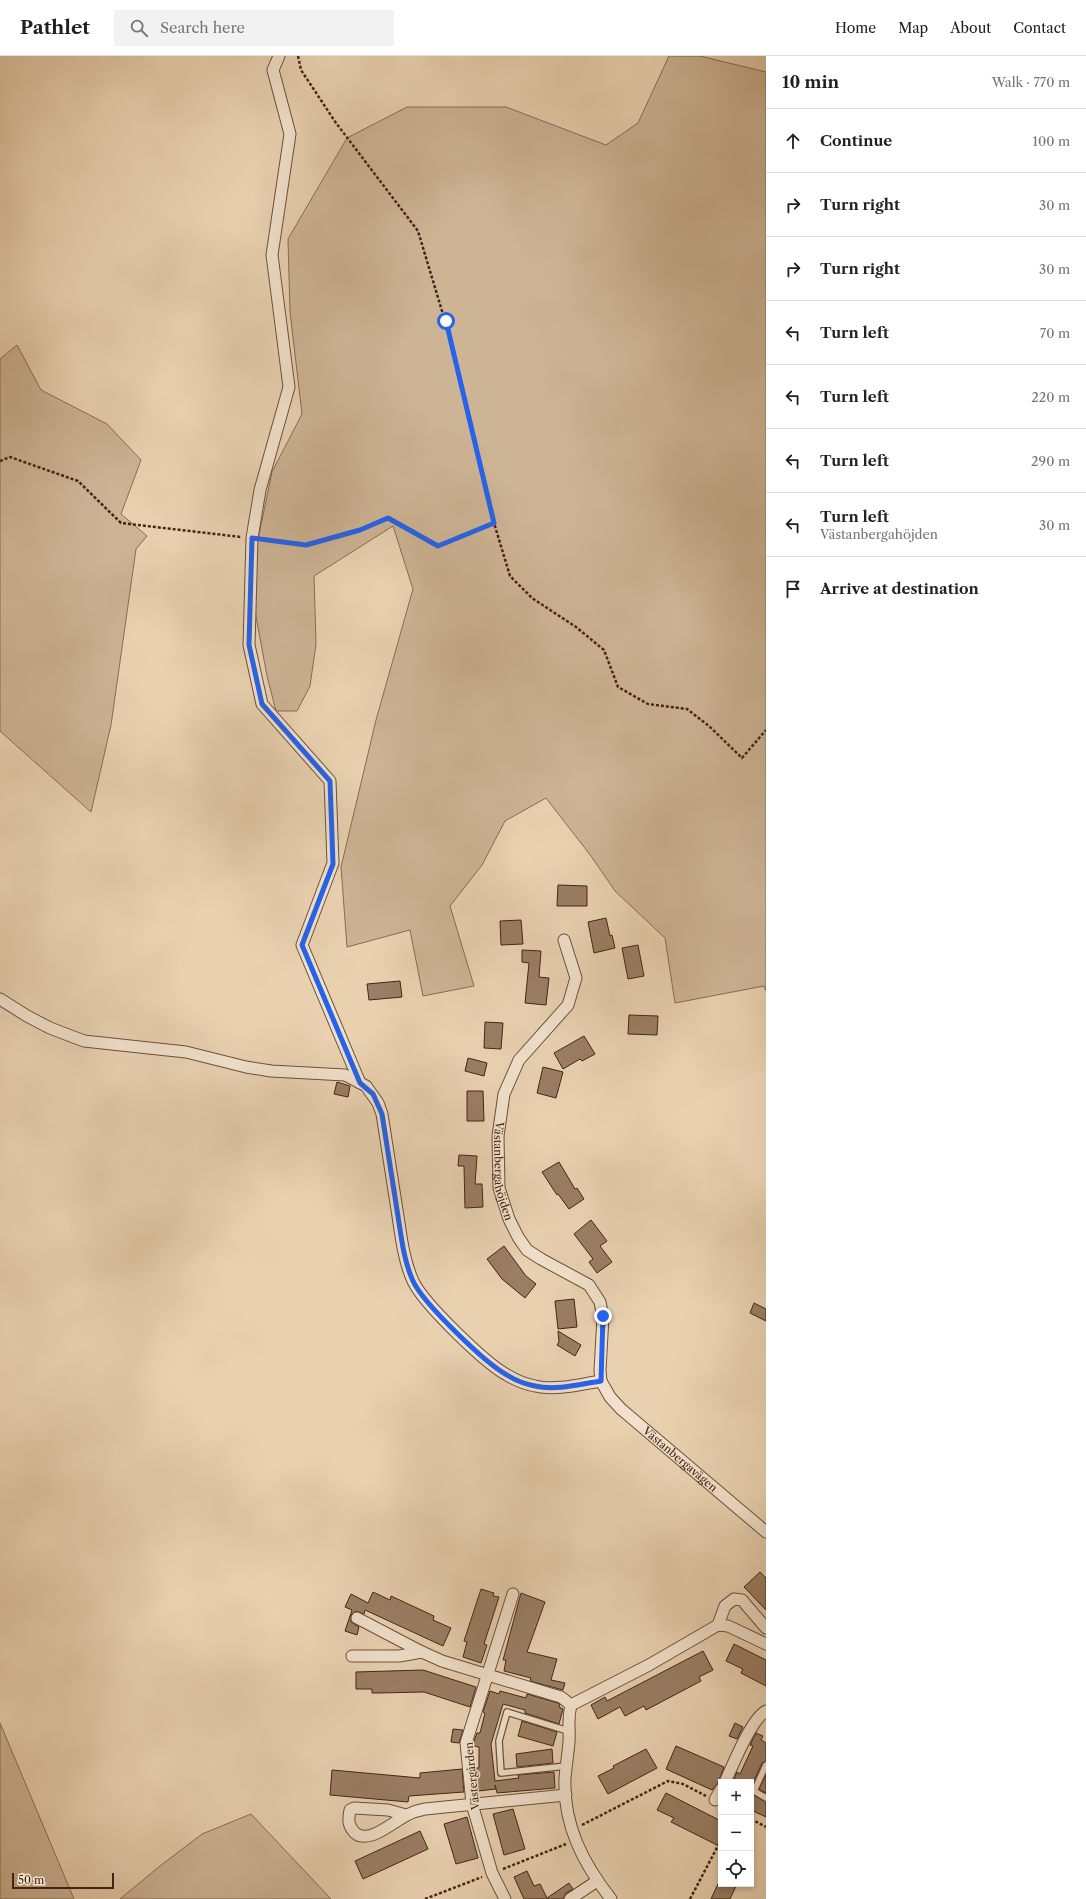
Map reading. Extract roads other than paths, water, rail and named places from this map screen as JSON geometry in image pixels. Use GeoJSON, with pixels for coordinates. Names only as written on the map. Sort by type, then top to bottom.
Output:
{"type":"FeatureCollection","features":[{"type":"Feature","properties":{"kind":"street"},"geometry":{"type":"LineString","coordinates":[[279,56],[273,70],[290,134],[272,255],[289,388],[260,490],[252,538],[249,645],[262,704],[330,781],[333,864],[302,945],[360,1083]]}},
{"type":"Feature","properties":{"kind":"street","name":"Västanbergahöjden"},"geometry":{"type":"LineString","coordinates":[[564,940],[576,978],[568,1005],[519,1060],[504,1094],[498,1136],[499,1188],[509,1219],[518,1237],[527,1250],[589,1285],[600,1302],[603,1316],[601,1381]]}},
{"type":"Feature","properties":{"kind":"street"},"geometry":{"type":"LineString","coordinates":[[0,998],[27,1016],[50,1028],[84,1041],[186,1052],[246,1067],[271,1071],[345,1075],[360,1083],[373,1094],[382,1114],[404,1254],[413,1281],[420,1294],[472,1347],[505,1375],[536,1387],[565,1387],[601,1381]]}},
{"type":"Feature","properties":{"kind":"street","name":"Västanbergavägen"},"geometry":{"type":"LineString","coordinates":[[601,1381],[610,1397],[621,1409],[766,1532]]}},
{"type":"Feature","properties":{"kind":"street","name":"Västergården"},"geometry":{"type":"LineString","coordinates":[[505,1899],[492,1873],[472,1804],[466,1743],[513,1594]]}},
{"type":"Feature","properties":{"kind":"street"},"geometry":{"type":"LineString","coordinates":[[718,1625],[726,1606],[732,1600],[738,1599],[742,1600],[766,1628]]}},
{"type":"Feature","properties":{"kind":"street"},"geometry":{"type":"LineString","coordinates":[[357,1618],[442,1661],[554,1694],[561,1697],[571,1705]]}},
{"type":"Feature","properties":{"kind":"street"},"geometry":{"type":"LineString","coordinates":[[571,1705],[649,1665],[718,1625],[728,1626],[766,1644]]}},
{"type":"Feature","properties":{"kind":"street"},"geometry":{"type":"LineString","coordinates":[[352,1656],[399,1656],[422,1652]]}},
{"type":"Feature","properties":{"kind":"street"},"geometry":{"type":"LineString","coordinates":[[571,1705],[568,1722],[570,1740],[565,1780],[571,1830],[574,1840],[597,1881],[611,1899]]}},
{"type":"Feature","properties":{"kind":"street"},"geometry":{"type":"LineString","coordinates":[[726,1779],[753,1725],[760,1714],[766,1711]]}},
{"type":"Feature","properties":{"kind":"street"},"geometry":{"type":"LineString","coordinates":[[715,1800],[718,1794]]}},
{"type":"Feature","properties":{"kind":"street"},"geometry":{"type":"LineString","coordinates":[[406,1815],[388,1810],[354,1808],[350,1810],[348,1822],[350,1828],[359,1836],[366,1837],[393,1824],[406,1815],[425,1809],[566,1795]]}},
{"type":"Feature","properties":{"kind":"street"},"geometry":{"type":"LineString","coordinates":[[570,1899],[597,1881]]}},
{"type":"Feature","properties":{"kind":"lane"},"geometry":{"type":"LineString","coordinates":[[566,1766],[501,1773],[499,1742],[507,1712],[568,1731]]}},
{"type":"Feature","properties":{"kind":"lane"},"geometry":{"type":"LineString","coordinates":[[766,1765],[754,1791],[766,1798]]}}]}
